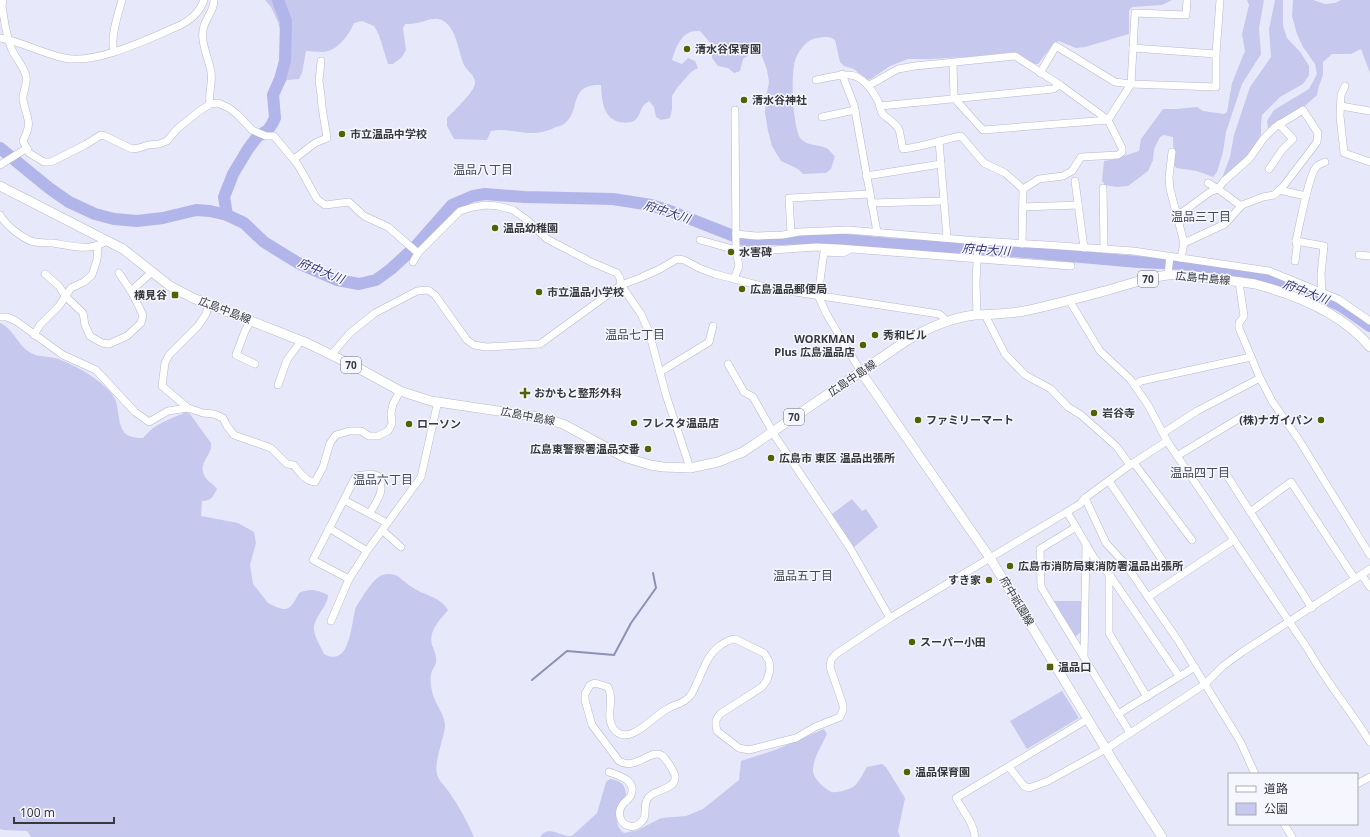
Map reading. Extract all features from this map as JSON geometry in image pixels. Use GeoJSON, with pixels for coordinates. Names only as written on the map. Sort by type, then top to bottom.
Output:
{"type":"FeatureCollection","features":[{"type":"Feature","properties":{"kind":"main road","name":"広島中島線"},"geometry":{"type":"LineString","coordinates":[[0,186],[123,249],[170,286],[192,298],[301,341],[400,391],[438,401],[540,417],[563,424],[611,450],[637,461],[664,467],[690,468],[718,462],[744,452],[914,336],[946,322],[977,315],[1022,311],[1168,275],[1190,275],[1254,284],[1277,291],[1320,308],[1345,323],[1360,335],[1370,347]]}},
{"type":"Feature","properties":{"kind":"main road","name":"府中祇園線"},"geometry":{"type":"LineString","coordinates":[[861,372],[990,558],[1088,720],[1162,837]]}},
{"type":"Feature","properties":{"kind":"street"},"geometry":{"type":"LineString","coordinates":[[3,0],[4,38],[21,64],[26,76],[27,85],[23,98],[29,128],[23,141],[25,149],[29,153],[44,162],[50,162],[85,145],[101,135],[132,149],[160,144],[167,142],[177,129],[198,112],[210,104],[218,103],[229,108],[238,115],[252,130],[266,136],[274,136],[294,159],[317,198],[325,205],[349,202],[364,216],[388,227],[417,253]]}},
{"type":"Feature","properties":{"kind":"street"},"geometry":{"type":"LineString","coordinates":[[114,52],[112,46],[122,0]]}},
{"type":"Feature","properties":{"kind":"street"},"geometry":{"type":"LineString","coordinates":[[4,38],[66,58],[83,59],[114,52],[181,26],[197,13],[205,0],[214,1],[214,7],[204,26],[203,33],[205,52],[211,72],[210,104]]}},
{"type":"Feature","properties":{"kind":"street"},"geometry":{"type":"LineString","coordinates":[[1108,120],[1131,84],[1135,13],[1186,14],[1187,0]]}},
{"type":"Feature","properties":{"kind":"street"},"geometry":{"type":"LineString","coordinates":[[1040,73],[1056,46],[1115,82],[1131,84],[1216,87],[1216,54],[1220,0]]}},
{"type":"Feature","properties":{"kind":"street"},"geometry":{"type":"LineString","coordinates":[[1133,48],[1216,54]]}},
{"type":"Feature","properties":{"kind":"street"},"geometry":{"type":"LineString","coordinates":[[868,86],[898,69],[1015,56],[1108,120],[1122,148],[1122,152],[1118,155],[1081,157],[1072,171],[1063,176],[1039,179],[1023,189]]}},
{"type":"Feature","properties":{"kind":"street"},"geometry":{"type":"LineString","coordinates":[[294,159],[315,143],[327,138],[319,81],[321,61]]}},
{"type":"Feature","properties":{"kind":"street"},"geometry":{"type":"LineString","coordinates":[[952,62],[954,98],[983,130],[1108,120]]}},
{"type":"Feature","properties":{"kind":"street"},"geometry":{"type":"LineString","coordinates":[[842,74],[854,110],[877,232]]}},
{"type":"Feature","properties":{"kind":"street"},"geometry":{"type":"LineString","coordinates":[[816,80],[842,74],[856,75],[868,86],[879,103],[881,112],[899,128],[903,149],[920,147],[961,136],[984,163],[1005,173],[1023,189],[1022,244]]}},
{"type":"Feature","properties":{"kind":"street"},"geometry":{"type":"LineString","coordinates":[[880,106],[1053,89],[1060,86]]}},
{"type":"Feature","properties":{"kind":"street"},"geometry":{"type":"LineString","coordinates":[[1345,86],[1340,95],[1344,153],[1370,162]]}},
{"type":"Feature","properties":{"kind":"street"},"geometry":{"type":"LineString","coordinates":[[1340,106],[1370,111]]}},
{"type":"Feature","properties":{"kind":"street"},"geometry":{"type":"LineString","coordinates":[[734,279],[739,266],[736,250],[735,110]]}},
{"type":"Feature","properties":{"kind":"street"},"geometry":{"type":"LineString","coordinates":[[822,117],[854,110]]}},
{"type":"Feature","properties":{"kind":"street"},"geometry":{"type":"LineString","coordinates":[[1177,216],[1210,192],[1218,189],[1224,181],[1249,159],[1264,138],[1275,127],[1304,110],[1318,133],[1317,142],[1279,190],[1274,195],[1263,197],[1241,206],[1225,224],[1184,243]]}},
{"type":"Feature","properties":{"kind":"street"},"geometry":{"type":"LineString","coordinates":[[1269,169],[1282,150],[1293,139],[1279,124]]}},
{"type":"Feature","properties":{"kind":"street"},"geometry":{"type":"LineString","coordinates":[[939,141],[947,238]]}},
{"type":"Feature","properties":{"kind":"street"},"geometry":{"type":"LineString","coordinates":[[2,164],[25,149]]}},
{"type":"Feature","properties":{"kind":"street"},"geometry":{"type":"LineString","coordinates":[[1172,152],[1169,178],[1170,189],[1184,243],[1182,258]]}},
{"type":"Feature","properties":{"kind":"street"},"geometry":{"type":"LineString","coordinates":[[1295,261],[1297,247],[1296,241],[1306,196],[1316,166],[1325,162]]}},
{"type":"Feature","properties":{"kind":"street"},"geometry":{"type":"LineString","coordinates":[[866,176],[941,164]]}},
{"type":"Feature","properties":{"kind":"street"},"geometry":{"type":"LineString","coordinates":[[1075,181],[1084,248]]}},
{"type":"Feature","properties":{"kind":"street"},"geometry":{"type":"LineString","coordinates":[[1208,183],[1241,206]]}},
{"type":"Feature","properties":{"kind":"street"},"geometry":{"type":"LineString","coordinates":[[1103,188],[1104,249]]}},
{"type":"Feature","properties":{"kind":"street"},"geometry":{"type":"LineString","coordinates":[[1279,190],[1306,196]]}},
{"type":"Feature","properties":{"kind":"street"},"geometry":{"type":"LineString","coordinates":[[791,233],[789,198],[870,194]]}},
{"type":"Feature","properties":{"kind":"street"},"geometry":{"type":"LineString","coordinates":[[871,203],[944,201]]}},
{"type":"Feature","properties":{"kind":"street"},"geometry":{"type":"LineString","coordinates":[[1023,207],[1078,204]]}},
{"type":"Feature","properties":{"kind":"street"},"geometry":{"type":"LineString","coordinates":[[413,262],[417,253],[460,211],[486,205],[498,206],[512,210],[527,220],[547,239],[591,262],[617,273],[620,278],[621,285],[640,314],[649,332],[666,395],[690,468]]}},
{"type":"Feature","properties":{"kind":"street"},"geometry":{"type":"LineString","coordinates":[[0,215],[16,232],[32,241],[79,248],[98,246],[107,241]]}},
{"type":"Feature","properties":{"kind":"street"},"geometry":{"type":"LineString","coordinates":[[736,234],[756,236],[848,230],[978,241],[1104,249],[1170,256],[1269,270],[1338,299],[1370,321]]}},
{"type":"Feature","properties":{"kind":"street"},"geometry":{"type":"LineString","coordinates":[[700,240],[736,250],[757,251],[816,247],[1071,266]]}},
{"type":"Feature","properties":{"kind":"street"},"geometry":{"type":"LineString","coordinates":[[977,315],[976,282],[978,241]]}},
{"type":"Feature","properties":{"kind":"street"},"geometry":{"type":"LineString","coordinates":[[1296,241],[1324,246],[1322,293]]}},
{"type":"Feature","properties":{"kind":"street"},"geometry":{"type":"LineString","coordinates":[[34,335],[40,324],[59,306],[71,288],[84,282],[92,275],[97,260],[98,246]]}},
{"type":"Feature","properties":{"kind":"street"},"geometry":{"type":"LineString","coordinates":[[853,249],[843,253],[824,252],[818,295],[826,313],[861,372]]}},
{"type":"Feature","properties":{"kind":"street"},"geometry":{"type":"LineString","coordinates":[[1168,275],[1170,256]]}},
{"type":"Feature","properties":{"kind":"street"},"geometry":{"type":"LineString","coordinates":[[1359,256],[1370,256]]}},
{"type":"Feature","properties":{"kind":"street"},"geometry":{"type":"LineString","coordinates":[[331,355],[350,333],[375,313],[417,291],[428,290],[435,295],[467,340],[474,345],[486,347],[540,344],[621,285],[660,269],[677,259],[684,260],[699,268],[769,288],[939,314],[946,322]]}},
{"type":"Feature","properties":{"kind":"street"},"geometry":{"type":"LineString","coordinates":[[131,291],[152,272]]}},
{"type":"Feature","properties":{"kind":"street"},"geometry":{"type":"LineString","coordinates":[[46,274],[59,286],[65,296],[82,313],[90,336],[102,343],[109,344],[127,336],[141,323],[143,315],[131,291],[119,273]]}},
{"type":"Feature","properties":{"kind":"street"},"geometry":{"type":"LineString","coordinates":[[1239,282],[1244,316],[1239,323],[1239,328],[1260,378],[1272,401],[1299,440],[1370,555]]}},
{"type":"Feature","properties":{"kind":"street"},"geometry":{"type":"LineString","coordinates":[[1069,300],[1100,351],[1135,385],[1148,405],[1167,441],[1309,650],[1322,674],[1358,722],[1370,742]]}},
{"type":"Feature","properties":{"kind":"street"},"geometry":{"type":"LineString","coordinates":[[209,304],[206,314],[198,326],[169,355],[165,363],[162,386],[188,408],[203,413],[214,414],[223,418],[234,435],[271,448],[287,464],[294,465],[301,474],[310,481],[315,482],[323,468],[330,443],[336,435],[349,431],[361,431],[369,436],[378,436],[388,431],[392,424],[391,413],[393,404],[400,391]]}},
{"type":"Feature","properties":{"kind":"street"},"geometry":{"type":"LineString","coordinates":[[988,315],[987,319],[1005,354],[1025,375],[1051,389],[1068,407],[1081,415],[1116,446],[1192,540]]}},
{"type":"Feature","properties":{"kind":"street"},"geometry":{"type":"LineString","coordinates":[[0,316],[16,321],[63,355],[96,370],[135,412],[149,422],[168,411],[188,408]]}},
{"type":"Feature","properties":{"kind":"street"},"geometry":{"type":"LineString","coordinates":[[251,320],[236,355],[255,364]]}},
{"type":"Feature","properties":{"kind":"street"},"geometry":{"type":"LineString","coordinates":[[660,372],[709,342],[713,326]]}},
{"type":"Feature","properties":{"kind":"street"},"geometry":{"type":"LineString","coordinates":[[278,386],[287,360],[301,341]]}},
{"type":"Feature","properties":{"kind":"street"},"geometry":{"type":"LineString","coordinates":[[1135,385],[1141,381],[1251,357]]}},
{"type":"Feature","properties":{"kind":"street"},"geometry":{"type":"LineString","coordinates":[[728,364],[744,392],[753,397],[773,432],[850,548],[890,618]]}},
{"type":"Feature","properties":{"kind":"street"},"geometry":{"type":"LineString","coordinates":[[1163,433],[1197,411],[1260,378]]}},
{"type":"Feature","properties":{"kind":"street"},"geometry":{"type":"LineString","coordinates":[[331,620],[349,579],[367,551],[421,477],[438,401]]}},
{"type":"Feature","properties":{"kind":"street"},"geometry":{"type":"LineString","coordinates":[[1177,456],[1243,416]]}},
{"type":"Feature","properties":{"kind":"street"},"geometry":{"type":"LineString","coordinates":[[609,772],[625,778],[630,782],[632,789],[631,796],[622,804],[620,813],[621,820],[624,824],[631,826],[638,826],[644,821],[646,814],[646,800],[650,796],[666,790],[672,785],[675,779],[674,773],[666,760],[660,754],[655,754],[631,764],[624,765],[619,761],[592,725],[585,700],[585,694],[590,685],[595,683],[608,687],[612,693],[610,717],[613,727],[618,733],[628,735],[637,732],[667,709],[684,702],[692,695],[709,656],[715,649],[730,639],[735,639],[764,653],[769,661],[770,670],[767,680],[762,687],[720,714],[716,720],[717,731],[739,748],[749,750],[796,738],[815,727],[840,717],[843,710],[843,705],[830,667],[831,660],[836,654],[890,618],[1080,504],[1108,481],[1167,441]]}},
{"type":"Feature","properties":{"kind":"street"},"geometry":{"type":"LineString","coordinates":[[1224,471],[1312,608]]}},
{"type":"Feature","properties":{"kind":"street"},"geometry":{"type":"LineString","coordinates":[[349,579],[313,560],[356,476],[372,474],[378,476],[381,483],[382,490],[370,513]]}},
{"type":"Feature","properties":{"kind":"street"},"geometry":{"type":"LineString","coordinates":[[1108,481],[1163,560]]}},
{"type":"Feature","properties":{"kind":"street"},"geometry":{"type":"LineString","coordinates":[[1250,512],[1291,482],[1355,580]]}},
{"type":"Feature","properties":{"kind":"street"},"geometry":{"type":"LineString","coordinates":[[1086,498],[1106,543],[1126,565],[1194,667],[1240,742],[1256,773]]}},
{"type":"Feature","properties":{"kind":"street"},"geometry":{"type":"LineString","coordinates":[[344,500],[387,523]]}},
{"type":"Feature","properties":{"kind":"street"},"geometry":{"type":"LineString","coordinates":[[1067,512],[1094,558],[1109,574],[1178,676]]}},
{"type":"Feature","properties":{"kind":"street"},"geometry":{"type":"LineString","coordinates":[[1076,527],[1040,549],[1041,587],[1130,733]]}},
{"type":"Feature","properties":{"kind":"street"},"geometry":{"type":"LineString","coordinates":[[329,528],[367,551]]}},
{"type":"Feature","properties":{"kind":"street"},"geometry":{"type":"LineString","coordinates":[[382,530],[401,547]]}},
{"type":"Feature","properties":{"kind":"street"},"geometry":{"type":"LineString","coordinates":[[1148,597],[1234,540]]}},
{"type":"Feature","properties":{"kind":"street"},"geometry":{"type":"LineString","coordinates":[[1084,658],[1086,544]]}},
{"type":"Feature","properties":{"kind":"street"},"geometry":{"type":"LineString","coordinates":[[1009,767],[1024,786],[1028,788],[1048,781],[1106,749],[1205,684],[1223,666],[1370,569]]}},
{"type":"Feature","properties":{"kind":"street"},"geometry":{"type":"LineString","coordinates":[[1109,574],[1109,633],[1147,697]]}},
{"type":"Feature","properties":{"kind":"street"},"geometry":{"type":"LineString","coordinates":[[1362,575],[1370,587]]}},
{"type":"Feature","properties":{"kind":"street"},"geometry":{"type":"LineString","coordinates":[[1118,714],[1194,667]]}},
{"type":"Feature","properties":{"kind":"street"},"geometry":{"type":"LineString","coordinates":[[975,837],[972,823],[956,798],[1088,720]]}},
{"type":"Feature","properties":{"kind":"street"},"geometry":{"type":"LineString","coordinates":[[1358,784],[1370,778]]}},
{"type":"Feature","properties":{"kind":"street"},"geometry":{"type":"LineString","coordinates":[[1285,825],[1292,837]]}},
{"type":"Feature","properties":{"kind":"green space"},"geometry":{"type":"Polygon","coordinates":[[[265,0],[1172,0],[1162,5],[1132,7],[1129,11],[1129,34],[1085,47],[1076,48],[1059,41],[1054,43],[1038,64],[1034,64],[1014,52],[967,57],[908,59],[890,66],[871,79],[867,80],[854,69],[844,66],[840,62],[835,40],[827,37],[809,41],[805,44],[796,57],[793,73],[795,121],[799,136],[804,142],[827,149],[835,156],[831,169],[826,173],[803,174],[798,169],[781,161],[772,146],[765,113],[769,82],[762,56],[749,55],[743,59],[740,71],[734,73],[728,68],[718,66],[712,58],[712,45],[700,31],[686,34],[680,40],[672,60],[682,64],[688,58],[695,61],[698,68],[691,72],[672,96],[670,118],[661,120],[656,117],[654,107],[649,101],[645,104],[634,121],[626,123],[613,120],[606,112],[604,107],[601,85],[590,86],[583,89],[579,93],[573,112],[569,119],[564,124],[547,131],[527,133],[502,130],[491,131],[487,140],[454,139],[447,126],[447,118],[468,96],[474,87],[475,80],[464,65],[453,31],[444,21],[435,19],[405,24],[403,28],[406,50],[402,57],[393,64],[388,64],[379,35],[374,26],[362,21],[354,23],[342,42],[333,49],[322,52],[306,51],[302,73],[299,79],[287,80],[282,88],[277,86],[278,74],[283,60],[282,36],[278,22],[271,7],[265,0]]]}},
{"type":"Feature","properties":{"kind":"green space"},"geometry":{"type":"Polygon","coordinates":[[[1247,0],[1264,0],[1259,28],[1261,54],[1242,84],[1226,132],[1223,152],[1217,172],[1213,177],[1197,171],[1176,168],[1174,165],[1173,137],[1164,135],[1160,137],[1154,149],[1153,160],[1148,171],[1128,186],[1117,187],[1105,185],[1102,181],[1104,161],[1139,151],[1141,139],[1163,109],[1197,107],[1203,111],[1224,114],[1227,112],[1232,83],[1245,51],[1242,34],[1249,5],[1247,0]]]}},
{"type":"Feature","properties":{"kind":"green space"},"geometry":{"type":"Polygon","coordinates":[[[1275,0],[1283,0],[1283,26],[1287,38],[1301,53],[1309,66],[1309,75],[1303,84],[1280,97],[1262,115],[1261,135],[1252,150],[1222,178],[1230,157],[1234,135],[1250,87],[1271,57],[1269,29],[1275,0]]]}},
{"type":"Feature","properties":{"kind":"green space"},"geometry":{"type":"Polygon","coordinates":[[[1293,0],[1313,0],[1325,4],[1335,3],[1341,0],[1370,0],[1370,73],[1361,49],[1351,54],[1332,54],[1323,62],[1323,75],[1317,95],[1306,105],[1271,128],[1268,128],[1267,121],[1274,110],[1309,89],[1317,74],[1315,64],[1303,47],[1297,34],[1292,16],[1293,0]]]}},
{"type":"Feature","properties":{"kind":"green space"},"geometry":{"type":"Polygon","coordinates":[[[0,323],[9,329],[31,353],[62,360],[88,374],[105,386],[115,399],[121,426],[127,435],[143,438],[152,429],[163,422],[186,412],[190,414],[211,443],[210,451],[203,464],[203,472],[205,478],[217,489],[211,498],[202,501],[201,516],[238,523],[254,532],[256,543],[250,565],[253,584],[268,603],[284,609],[290,607],[299,593],[303,591],[314,590],[328,595],[326,604],[314,625],[316,636],[324,654],[333,657],[340,655],[345,649],[351,632],[356,607],[376,578],[385,574],[397,576],[416,590],[436,599],[445,606],[448,610],[433,630],[431,640],[436,656],[436,663],[431,674],[432,693],[445,722],[436,766],[439,779],[448,790],[466,819],[474,837],[31,837],[27,831],[0,829],[0,323]]]}},
{"type":"Feature","properties":{"kind":"green space"},"geometry":{"type":"Polygon","coordinates":[[[852,499],[862,511],[866,509],[878,527],[854,547],[832,514],[852,499]]]}},
{"type":"Feature","properties":{"kind":"green space"},"geometry":{"type":"Polygon","coordinates":[[[1054,601],[1081,601],[1081,632],[1075,637],[1054,601]]]}},
{"type":"Feature","properties":{"kind":"green space"},"geometry":{"type":"Polygon","coordinates":[[[1062,691],[1079,718],[1027,749],[1010,721],[1062,691]]]}},
{"type":"Feature","properties":{"kind":"green space"},"geometry":{"type":"Polygon","coordinates":[[[824,729],[827,734],[813,769],[816,779],[822,786],[832,792],[840,792],[853,787],[867,767],[882,764],[886,767],[905,798],[898,831],[900,837],[540,837],[543,833],[551,831],[572,836],[597,813],[606,782],[610,779],[622,784],[626,791],[626,795],[620,802],[617,810],[618,825],[624,833],[638,830],[661,818],[686,816],[703,809],[739,780],[741,761],[775,750],[824,729]]]}},
{"type":"Feature","properties":{"kind":"waterway"},"geometry":{"type":"LineString","coordinates":[[227,215],[224,197],[233,174],[248,149],[257,137],[268,130],[275,118],[273,95],[280,79],[285,61],[286,21],[278,0]]}},
{"type":"Feature","properties":{"kind":"waterway","name":"府中大川"},"geometry":{"type":"LineString","coordinates":[[0,148],[49,188],[69,202],[95,214],[114,219],[137,221],[163,218],[196,210],[210,211],[227,215],[244,223],[264,242],[298,263],[337,280],[359,284],[376,280],[391,269],[415,247],[452,205],[473,196],[485,194],[524,197],[613,199],[651,205],[744,240],[823,238],[891,244],[1013,251],[1138,262],[1185,264],[1241,272],[1297,285],[1341,306],[1370,326]]}},
{"type":"Feature","properties":{"kind":"waterway"},"geometry":{"type":"LineString","coordinates":[[532,680],[567,651],[614,655],[631,623],[656,588],[653,573]]}},
{"type":"Feature","properties":{"kind":"place","name":"清水谷保育園"},"geometry":{"type":"Point","coordinates":[687,49]}},
{"type":"Feature","properties":{"kind":"place","name":"清水谷神社"},"geometry":{"type":"Point","coordinates":[744,100]}},
{"type":"Feature","properties":{"kind":"place","name":"市立温品中学校"},"geometry":{"type":"Point","coordinates":[342,134]}},
{"type":"Feature","properties":{"kind":"place","name":"温品幼稚園"},"geometry":{"type":"Point","coordinates":[495,228]}},
{"type":"Feature","properties":{"kind":"place","name":"水害碑"},"geometry":{"type":"Point","coordinates":[731,252]}},
{"type":"Feature","properties":{"kind":"place","name":"広島温品郵便局"},"geometry":{"type":"Point","coordinates":[742,289]}},
{"type":"Feature","properties":{"kind":"place","name":"市立温品小学校"},"geometry":{"type":"Point","coordinates":[539,292]}},
{"type":"Feature","properties":{"kind":"place","name":"横見谷"},"geometry":{"type":"Point","coordinates":[175,295]}},
{"type":"Feature","properties":{"kind":"place","name":"秀和ビル"},"geometry":{"type":"Point","coordinates":[875,335]}},
{"type":"Feature","properties":{"kind":"place","name":"WORKMAN Plus 広島温品店"},"geometry":{"type":"Point","coordinates":[863,345]}},
{"type":"Feature","properties":{"kind":"place","name":"おかもと整形外科"},"geometry":{"type":"Point","coordinates":[525,393]}},
{"type":"Feature","properties":{"kind":"place","name":"岩谷寺"},"geometry":{"type":"Point","coordinates":[1094,413]}},
{"type":"Feature","properties":{"kind":"place","name":"ファミリーマート"},"geometry":{"type":"Point","coordinates":[918,420]}},
{"type":"Feature","properties":{"kind":"place","name":"(株)ナガイパン"},"geometry":{"type":"Point","coordinates":[1321,420]}},
{"type":"Feature","properties":{"kind":"place","name":"フレスタ温品店"},"geometry":{"type":"Point","coordinates":[634,423]}},
{"type":"Feature","properties":{"kind":"place","name":"ローソン"},"geometry":{"type":"Point","coordinates":[409,424]}},
{"type":"Feature","properties":{"kind":"place","name":"広島東警察署温品交番"},"geometry":{"type":"Point","coordinates":[648,449]}},
{"type":"Feature","properties":{"kind":"place","name":"広島市 東区 温品出張所"},"geometry":{"type":"Point","coordinates":[771,458]}},
{"type":"Feature","properties":{"kind":"place","name":"広島市消防局東消防署温品出張所"},"geometry":{"type":"Point","coordinates":[1010,566]}},
{"type":"Feature","properties":{"kind":"place","name":"すき家"},"geometry":{"type":"Point","coordinates":[989,580]}},
{"type":"Feature","properties":{"kind":"place","name":"スーパー小田"},"geometry":{"type":"Point","coordinates":[912,642]}},
{"type":"Feature","properties":{"kind":"place","name":"温品口"},"geometry":{"type":"Point","coordinates":[1050,667]}},
{"type":"Feature","properties":{"kind":"place","name":"温品保育園"},"geometry":{"type":"Point","coordinates":[907,772]}},
{"type":"Feature","properties":{"kind":"district","name":"温品八丁目"},"geometry":{"type":"Point","coordinates":[483,170]}},
{"type":"Feature","properties":{"kind":"district","name":"温品三丁目"},"geometry":{"type":"Point","coordinates":[1201,217]}},
{"type":"Feature","properties":{"kind":"district","name":"温品七丁目"},"geometry":{"type":"Point","coordinates":[635,335]}},
{"type":"Feature","properties":{"kind":"district","name":"温品四丁目"},"geometry":{"type":"Point","coordinates":[1200,473]}},
{"type":"Feature","properties":{"kind":"district","name":"温品六丁目"},"geometry":{"type":"Point","coordinates":[383,480]}},
{"type":"Feature","properties":{"kind":"district","name":"温品五丁目"},"geometry":{"type":"Point","coordinates":[803,576]}}]}
